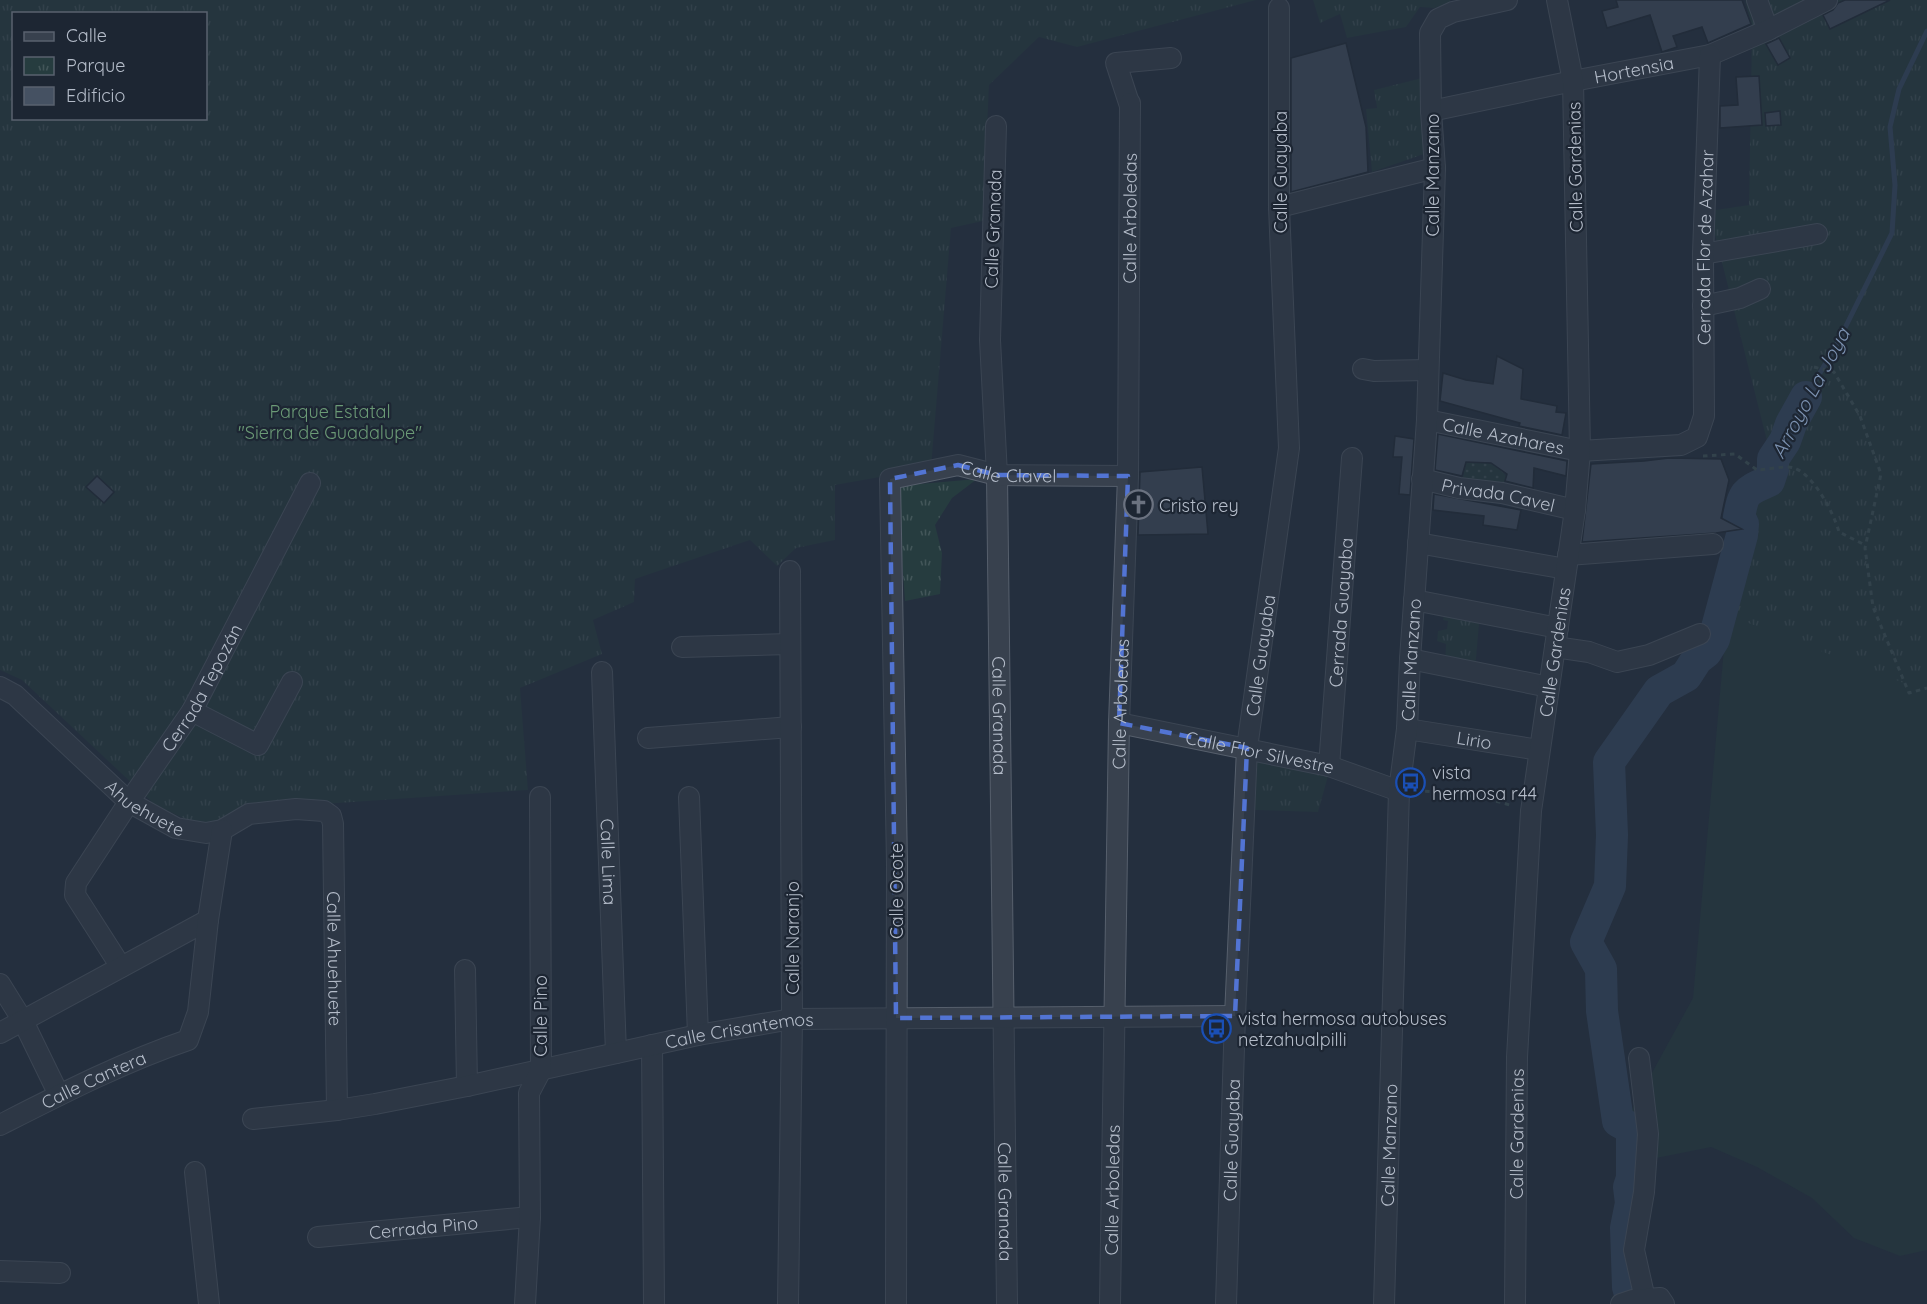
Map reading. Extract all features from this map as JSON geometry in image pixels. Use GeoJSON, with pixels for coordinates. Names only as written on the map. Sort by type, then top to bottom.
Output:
{"type":"FeatureCollection","features":[{"type":"Feature","properties":{"kind":"street","name":"Calle Manzano"},"geometry":{"type":"LineString","coordinates":[[1384,1304],[1399,791],[1407,729],[1427,420],[1435,168],[1431,111],[1430,33],[1438,19],[1453,12],[1507,0]]}},
{"type":"Feature","properties":{"kind":"street","name":"Calle Gardenias"},"geometry":{"type":"LineString","coordinates":[[1515,1304],[1517,1057],[1531,811],[1575,510],[1580,451],[1573,81],[1557,0]]}},
{"type":"Feature","properties":{"kind":"street"},"geometry":{"type":"LineString","coordinates":[[1757,0],[1767,30]]}},
{"type":"Feature","properties":{"kind":"street","name":"Hortensia"},"geometry":{"type":"LineString","coordinates":[[1431,111],[1573,81],[1710,56],[1827,0]]}},
{"type":"Feature","properties":{"kind":"street","name":"Calle Guayaba"},"geometry":{"type":"LineString","coordinates":[[1226,1304],[1235,1016],[1247,748],[1288,448],[1279,207],[1279,8]]}},
{"type":"Feature","properties":{"kind":"street","name":"Cerrada Flor de Azahar"},"geometry":{"type":"LineString","coordinates":[[1700,447],[1704,416],[1703,254],[1710,56]]}},
{"type":"Feature","properties":{"kind":"street","name":"Calle Arboledas"},"geometry":{"type":"LineString","coordinates":[[1110,1304],[1119,723],[1128,476],[1130,105],[1116,63],[1171,58]]}},
{"type":"Feature","properties":{"kind":"street","name":"Calle Granada"},"geometry":{"type":"LineString","coordinates":[[996,126],[990,340],[997,475],[1006,1304]]}},
{"type":"Feature","properties":{"kind":"street"},"geometry":{"type":"LineString","coordinates":[[1279,207],[1435,168]]}},
{"type":"Feature","properties":{"kind":"street"},"geometry":{"type":"LineString","coordinates":[[1703,254],[1817,234]]}},
{"type":"Feature","properties":{"kind":"street"},"geometry":{"type":"LineString","coordinates":[[1703,306],[1740,297],[1760,289]]}},
{"type":"Feature","properties":{"kind":"street"},"geometry":{"type":"LineString","coordinates":[[1363,369],[1428,370]]}},
{"type":"Feature","properties":{"kind":"street","name":"Calle Azahares"},"geometry":{"type":"LineString","coordinates":[[1427,420],[1580,451],[1680,445],[1700,447]]}},
{"type":"Feature","properties":{"kind":"street","name":"Cerrada Guayaba"},"geometry":{"type":"LineString","coordinates":[[1329,766],[1352,458]]}},
{"type":"Feature","properties":{"kind":"street","name":"Calle Clavel"},"geometry":{"type":"LineString","coordinates":[[890,479],[957,465],[997,475],[1128,476]]}},
{"type":"Feature","properties":{"kind":"street","name":"Calle Ocote"},"geometry":{"type":"LineString","coordinates":[[890,479],[897,864],[896,1304]]}},
{"type":"Feature","properties":{"kind":"street","name":"Privada Cavel"},"geometry":{"type":"LineString","coordinates":[[1422,479],[1458,488],[1503,493],[1575,510]]}},
{"type":"Feature","properties":{"kind":"street","name":"Cerrada Tepozán"},"geometry":{"type":"LineString","coordinates":[[122,967],[75,895],[76,883],[192,711],[310,483]]}},
{"type":"Feature","properties":{"kind":"street"},"geometry":{"type":"LineString","coordinates":[[1418,543],[1567,562],[1713,544]]}},
{"type":"Feature","properties":{"kind":"street","name":"Calle Naranjo"},"geometry":{"type":"LineString","coordinates":[[788,1304],[792,1019],[790,571]]}},
{"type":"Feature","properties":{"kind":"street"},"geometry":{"type":"LineString","coordinates":[[1414,600],[1556,637],[1617,662],[1649,656],[1700,634]]}},
{"type":"Feature","properties":{"kind":"street"},"geometry":{"type":"LineString","coordinates":[[682,647],[790,644]]}},
{"type":"Feature","properties":{"kind":"street"},"geometry":{"type":"LineString","coordinates":[[1410,659],[1549,687]]}},
{"type":"Feature","properties":{"kind":"street","name":"Calle Lima"},"geometry":{"type":"LineString","coordinates":[[602,672],[616,1053]]}},
{"type":"Feature","properties":{"kind":"street"},"geometry":{"type":"LineString","coordinates":[[192,711],[258,745],[292,682]]}},
{"type":"Feature","properties":{"kind":"street","name":"Ahuehuete"},"geometry":{"type":"LineString","coordinates":[[0,687],[15,695],[129,802],[176,828],[206,832],[222,830]]}},
{"type":"Feature","properties":{"kind":"street","name":"Calle Flor Silvestre"},"geometry":{"type":"LineString","coordinates":[[1119,723],[1329,766],[1399,791]]}},
{"type":"Feature","properties":{"kind":"street"},"geometry":{"type":"LineString","coordinates":[[648,738],[791,727]]}},
{"type":"Feature","properties":{"kind":"street","name":"Lirio"},"geometry":{"type":"LineString","coordinates":[[1407,729],[1539,750]]}},
{"type":"Feature","properties":{"kind":"street","name":"Calle Pino"},"geometry":{"type":"LineString","coordinates":[[525,1304],[530,1217],[529,1093],[541,1070],[540,797]]}},
{"type":"Feature","properties":{"kind":"street"},"geometry":{"type":"LineString","coordinates":[[688,797],[698,1035]]}},
{"type":"Feature","properties":{"kind":"street","name":"Calle Ahuehuete"},"geometry":{"type":"LineString","coordinates":[[222,830],[249,814],[296,809],[324,811],[331,816],[333,824],[338,1110]]}},
{"type":"Feature","properties":{"kind":"street"},"geometry":{"type":"LineString","coordinates":[[0,1033],[208,920],[222,830]]}},
{"type":"Feature","properties":{"kind":"street","name":"Calle Cantera"},"geometry":{"type":"LineString","coordinates":[[0,1125],[59,1095],[156,1051],[188,1040],[198,1012],[208,920]]}},
{"type":"Feature","properties":{"kind":"street"},"geometry":{"type":"LineString","coordinates":[[465,970],[467,1086]]}},
{"type":"Feature","properties":{"kind":"street"},"geometry":{"type":"LineString","coordinates":[[0,984],[23,1021],[59,1095]]}},
{"type":"Feature","properties":{"kind":"street","name":"Calle Crisantemos"},"geometry":{"type":"LineString","coordinates":[[253,1119],[338,1110],[467,1086],[698,1035],[792,1019],[1235,1016]]}},
{"type":"Feature","properties":{"kind":"street"},"geometry":{"type":"LineString","coordinates":[[652,1045],[654,1304]]}},
{"type":"Feature","properties":{"kind":"street"},"geometry":{"type":"LineString","coordinates":[[1639,1058],[1648,1134],[1644,1192],[1634,1250],[1641,1302]]}},
{"type":"Feature","properties":{"kind":"street"},"geometry":{"type":"LineString","coordinates":[[195,1172],[209,1304]]}},
{"type":"Feature","properties":{"kind":"street","name":"Cerrada Pino"},"geometry":{"type":"LineString","coordinates":[[318,1237],[530,1217]]}},
{"type":"Feature","properties":{"kind":"street"},"geometry":{"type":"LineString","coordinates":[[0,1270],[60,1273]]}},
{"type":"Feature","properties":{"kind":"path"},"geometry":{"type":"LineString","coordinates":[[1814,367],[1834,372],[1860,416],[1881,474],[1866,545],[1873,607],[1909,693],[1927,688]]}},
{"type":"Feature","properties":{"kind":"path"},"geometry":{"type":"LineString","coordinates":[[1700,447],[1735,454],[1756,470],[1793,468],[1806,475],[1826,502],[1839,532],[1866,545]]}},
{"type":"Feature","properties":{"kind":"path"},"geometry":{"type":"LineString","coordinates":[[1399,791],[1441,792],[1483,797],[1531,811]]}},
{"type":"Feature","properties":{"kind":"highlighted area"},"geometry":{"type":"Polygon","coordinates":[[[958,465],[997,475],[1128,476],[1119,723],[1247,748],[1235,1016],[896,1018],[890,479],[958,465]]]}},
{"type":"Feature","properties":{"kind":"green space","name":"Parque Estatal \"Sierra de Guadalupe\""},"geometry":{"type":"Polygon","coordinates":[[[0,0],[1256,0],[1077,47],[1039,37],[989,85],[983,221],[951,228],[931,468],[835,485],[835,540],[796,548],[777,566],[750,540],[635,579],[634,602],[593,620],[602,654],[520,688],[528,790],[249,809],[210,831],[154,804],[22,680],[0,670],[0,0]]]}},
{"type":"Feature","properties":{"kind":"green space"},"geometry":{"type":"Polygon","coordinates":[[[1313,0],[1450,0],[1450,3],[1434,8],[1420,7],[1406,27],[1347,38],[1340,14],[1320,23],[1313,0]]]}},
{"type":"Feature","properties":{"kind":"green space"},"geometry":{"type":"Polygon","coordinates":[[[1745,0],[1927,0],[1927,692],[1733,617],[1768,445],[1709,211],[1749,205],[1752,28],[1745,0]]]}},
{"type":"Feature","properties":{"kind":"green space"},"geometry":{"type":"Polygon","coordinates":[[[1927,0],[1927,1250],[1900,1256],[1854,1238],[1812,1198],[1757,1167],[1711,1147],[1631,1163],[1624,1124],[1693,998],[1724,648],[1927,0]]]}},
{"type":"Feature","properties":{"kind":"green space"},"geometry":{"type":"Polygon","coordinates":[[[1422,78],[1424,154],[1372,172],[1366,109],[1377,108],[1374,90],[1422,78]]]}},
{"type":"Feature","properties":{"kind":"green space"},"geometry":{"type":"Polygon","coordinates":[[[1479,461],[1494,466],[1506,476],[1503,487],[1461,486],[1466,463],[1479,461]]]}},
{"type":"Feature","properties":{"kind":"green space"},"geometry":{"type":"Polygon","coordinates":[[[977,479],[952,498],[935,525],[942,553],[940,594],[905,601],[897,486],[977,479]]]}},
{"type":"Feature","properties":{"kind":"green space"},"geometry":{"type":"Polygon","coordinates":[[[1444,613],[1480,613],[1475,670],[1445,664],[1446,644],[1437,641],[1438,631],[1447,629],[1448,621],[1443,620],[1444,613]]]}},
{"type":"Feature","properties":{"kind":"green space"},"geometry":{"type":"Polygon","coordinates":[[[1254,756],[1330,769],[1318,812],[1255,810],[1254,756]]]}},
{"type":"Feature","properties":{"kind":"building"},"geometry":{"type":"Polygon","coordinates":[[[1616,0],[1742,0],[1751,24],[1708,43],[1702,27],[1673,36],[1677,47],[1662,52],[1650,15],[1607,28],[1602,11],[1618,7],[1616,0]]]}},
{"type":"Feature","properties":{"kind":"building"},"geometry":{"type":"Polygon","coordinates":[[[1845,0],[1890,0],[1830,29],[1823,15],[1845,0]]]}},
{"type":"Feature","properties":{"kind":"building"},"geometry":{"type":"Polygon","coordinates":[[[1779,38],[1790,58],[1778,65],[1766,44],[1779,38]]]}},
{"type":"Feature","properties":{"kind":"building"},"geometry":{"type":"Polygon","coordinates":[[[1346,43],[1366,127],[1368,172],[1291,192],[1291,58],[1346,43]]]}},
{"type":"Feature","properties":{"kind":"building"},"geometry":{"type":"Polygon","coordinates":[[[1759,76],[1762,125],[1720,128],[1720,106],[1738,105],[1736,77],[1759,76]]]}},
{"type":"Feature","properties":{"kind":"building"},"geometry":{"type":"Polygon","coordinates":[[[1780,111],[1781,125],[1766,126],[1765,113],[1780,111]]]}},
{"type":"Feature","properties":{"kind":"building"},"geometry":{"type":"Polygon","coordinates":[[[1497,356],[1523,369],[1521,399],[1557,406],[1556,412],[1566,413],[1562,435],[1519,426],[1520,423],[1440,401],[1443,373],[1466,380],[1493,384],[1497,356]]]}},
{"type":"Feature","properties":{"kind":"building"},"geometry":{"type":"Polygon","coordinates":[[[1438,434],[1567,461],[1566,476],[1534,468],[1533,488],[1505,481],[1507,474],[1491,463],[1466,462],[1462,476],[1435,470],[1438,434]]]}},
{"type":"Feature","properties":{"kind":"building"},"geometry":{"type":"Polygon","coordinates":[[[1395,436],[1414,439],[1410,495],[1399,494],[1402,457],[1393,457],[1395,436]]]}},
{"type":"Feature","properties":{"kind":"building"},"geometry":{"type":"Polygon","coordinates":[[[1669,458],[1721,459],[1729,480],[1721,518],[1742,529],[1716,533],[1582,542],[1591,464],[1669,458]]]}},
{"type":"Feature","properties":{"kind":"building","name":"Cristo rey"},"geometry":{"type":"Polygon","coordinates":[[[1202,467],[1208,534],[1138,535],[1140,472],[1202,467]]]}},
{"type":"Feature","properties":{"kind":"building"},"geometry":{"type":"Polygon","coordinates":[[[97,476],[114,492],[104,503],[86,487],[97,476]]]}},
{"type":"Feature","properties":{"kind":"building"},"geometry":{"type":"Polygon","coordinates":[[[1434,494],[1521,510],[1517,530],[1483,525],[1484,516],[1433,510],[1434,494]]]}},
{"type":"Feature","properties":{"kind":"waterway","name":"Arroyo La Joya"},"geometry":{"type":"LineString","coordinates":[[1806,397],[1838,342],[1892,233],[1895,185],[1890,127],[1899,89],[1927,31]]}},
{"type":"Feature","properties":{"kind":"waterway","name":"Arroyo La Joya"},"geometry":{"type":"LineString","coordinates":[[1633,1304],[1628,1287],[1626,1228],[1631,1203],[1629,1187],[1632,1178],[1632,1129],[1618,1121],[1602,1011],[1601,969],[1586,942],[1610,886],[1612,835],[1609,762],[1659,691],[1686,676],[1714,639],[1742,535],[1743,524],[1739,517],[1742,502],[1750,490],[1769,481],[1773,459],[1785,441],[1791,424],[1806,397]]}},
{"type":"Feature","properties":{"kind":"place","name":"Cristo rey"},"geometry":{"type":"Point","coordinates":[1138,505]}},
{"type":"Feature","properties":{"kind":"place","name":"vista hermosa r44"},"geometry":{"type":"Point","coordinates":[1411,782]}},
{"type":"Feature","properties":{"kind":"place","name":"vista hermosa autobuses netzahualpilli"},"geometry":{"type":"Point","coordinates":[1217,1028]}}]}
